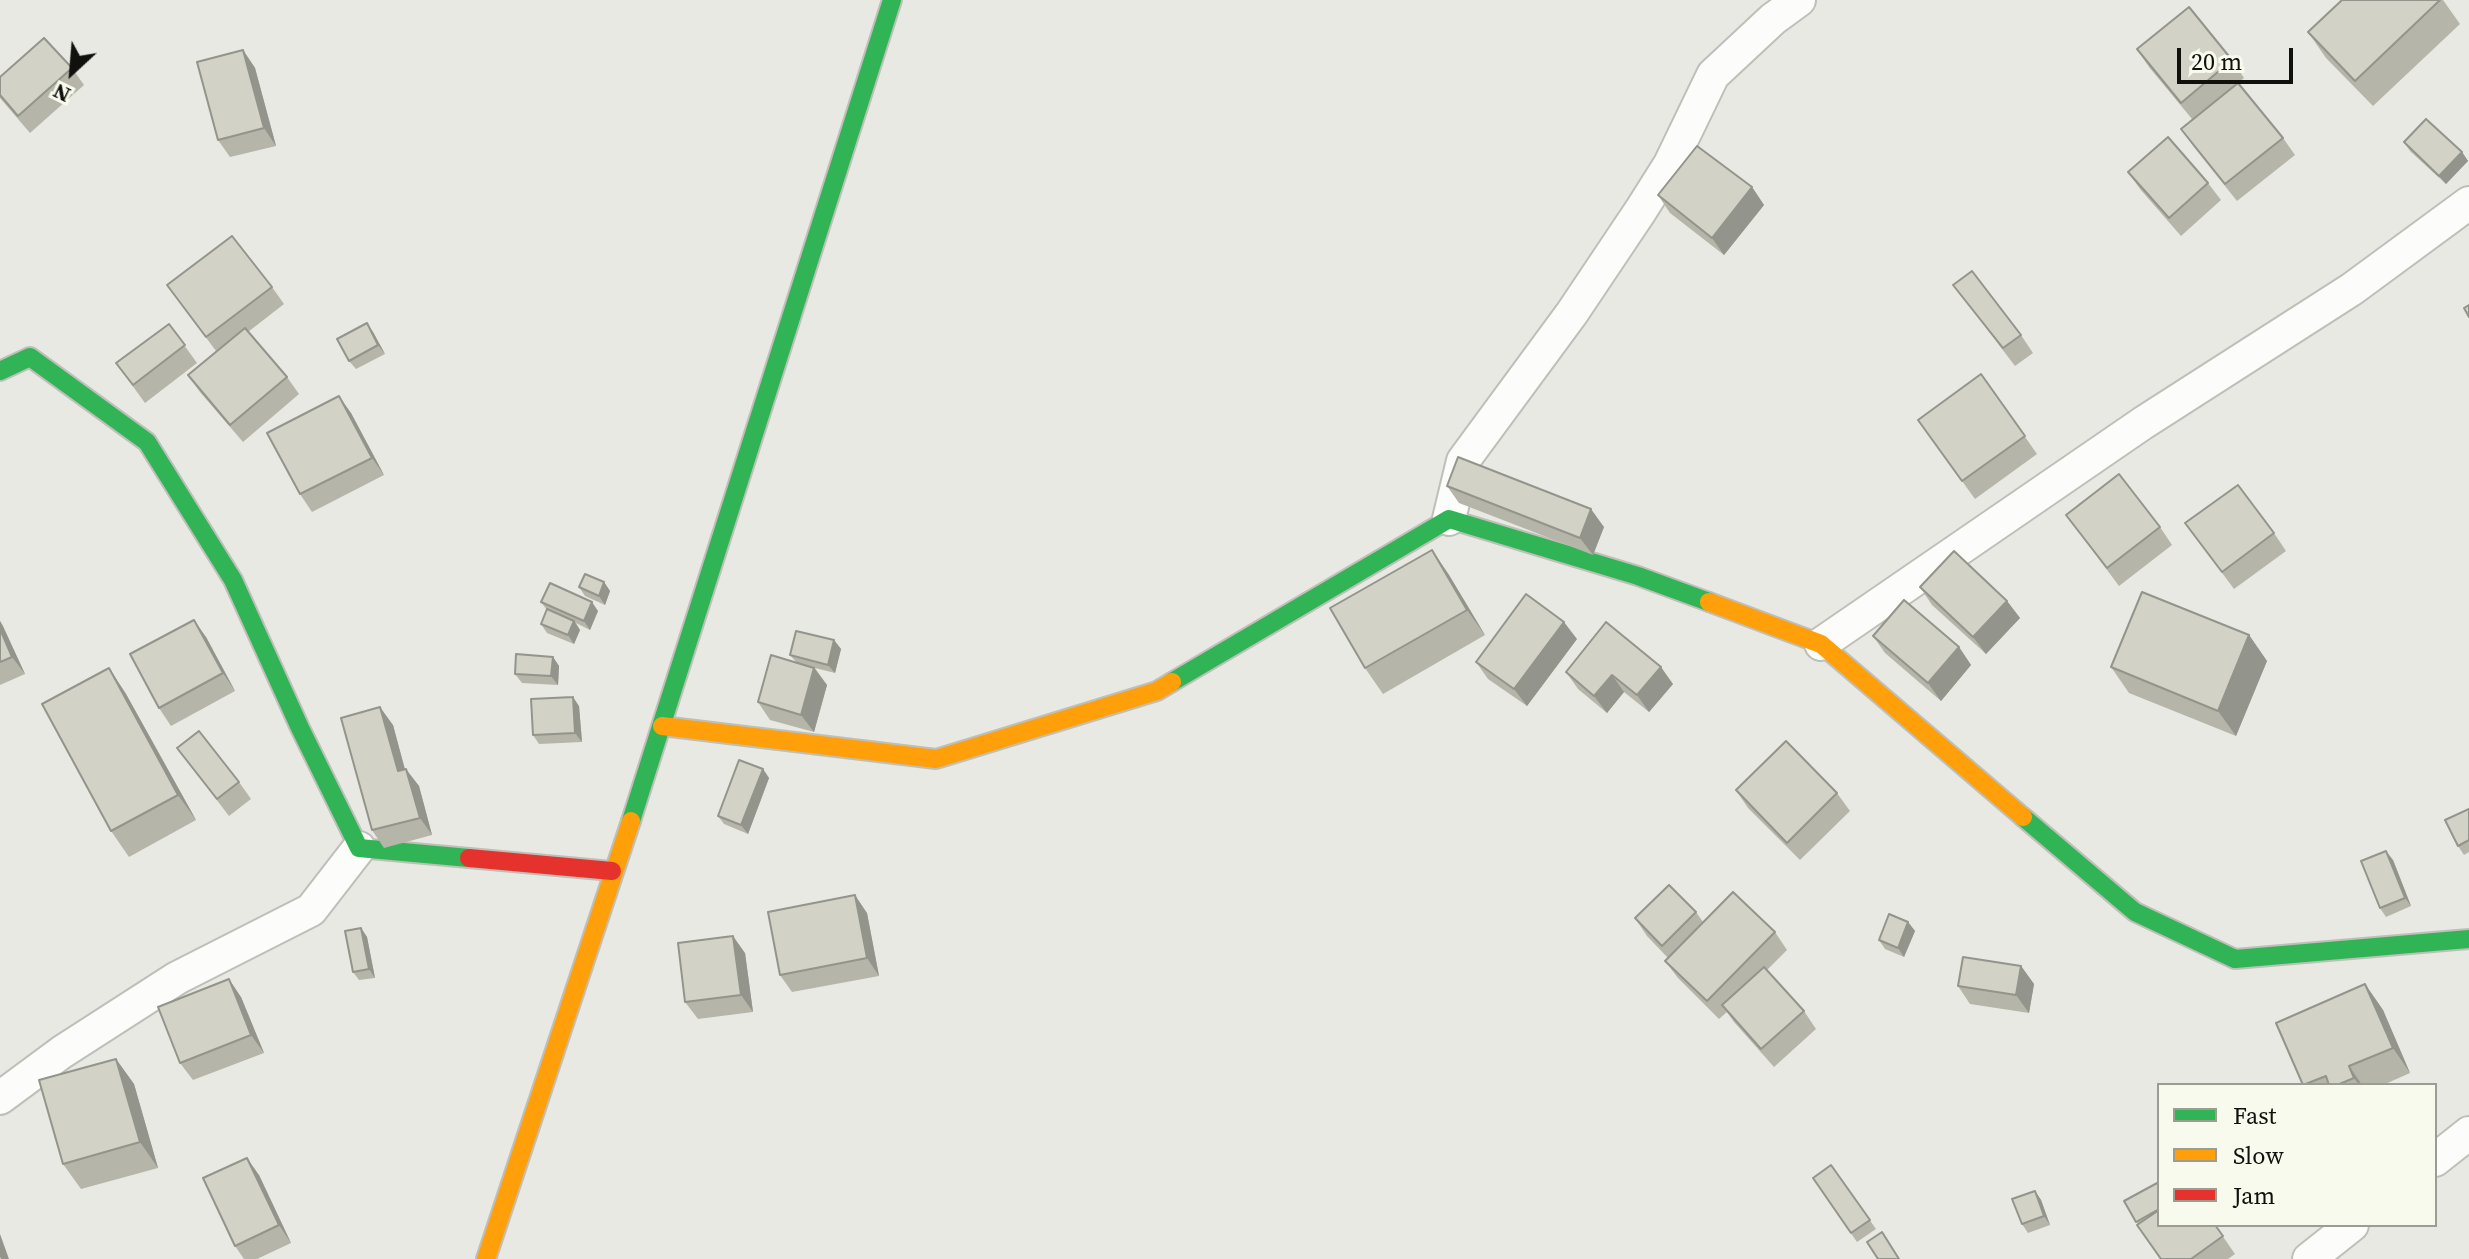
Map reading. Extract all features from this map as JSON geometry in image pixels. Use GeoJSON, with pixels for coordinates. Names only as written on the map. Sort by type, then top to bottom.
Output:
{"type":"FeatureCollection","features":[{"type":"Feature","properties":{"kind":"street"},"geometry":{"type":"LineString","coordinates":[[486,1259],[662,726],[892,0]]}},
{"type":"Feature","properties":{"kind":"street"},"geometry":{"type":"LineString","coordinates":[[662,726],[936,759],[1157,691],[1449,519],[1463,461],[1572,313],[1641,210],[1670,164],[1713,75],[1773,19],[1799,0]]}},
{"type":"Feature","properties":{"kind":"street"},"geometry":{"type":"LineString","coordinates":[[1821,644],[2143,423],[2352,289],[2469,203]]}},
{"type":"Feature","properties":{"kind":"street"},"geometry":{"type":"LineString","coordinates":[[0,371],[30,357],[147,442],[233,580],[359,848]]}},
{"type":"Feature","properties":{"kind":"street"},"geometry":{"type":"LineString","coordinates":[[1449,519],[1638,576],[1821,644],[2135,912],[2235,959],[2469,939]]}},
{"type":"Feature","properties":{"kind":"street"},"geometry":{"type":"LineString","coordinates":[[359,848],[612,871]]}},
{"type":"Feature","properties":{"kind":"street"},"geometry":{"type":"LineString","coordinates":[[0,1098],[62,1052],[177,978],[311,910],[359,848]]}},
{"type":"Feature","properties":{"kind":"street"},"geometry":{"type":"LineString","coordinates":[[2437,1158],[2469,1133]]}},
{"type":"Feature","properties":{"kind":"street"},"geometry":{"type":"LineString","coordinates":[[2309,1259],[2349,1227]]}},
{"type":"Feature","properties":{"kind":"building"},"geometry":{"type":"Polygon","coordinates":[[[2342,0],[2440,0],[2355,81],[2308,32],[2342,0]]]}},
{"type":"Feature","properties":{"kind":"building"},"geometry":{"type":"Polygon","coordinates":[[[2189,7],[2232,60],[2181,103],[2137,49],[2189,7]]]}},
{"type":"Feature","properties":{"kind":"building"},"geometry":{"type":"Polygon","coordinates":[[[44,38],[72,68],[18,116],[0,95],[0,77],[44,38]]]}},
{"type":"Feature","properties":{"kind":"building"},"geometry":{"type":"Polygon","coordinates":[[[243,50],[264,128],[218,140],[197,62],[243,50]]]}},
{"type":"Feature","properties":{"kind":"building"},"geometry":{"type":"Polygon","coordinates":[[[2238,83],[2283,138],[2225,184],[2181,129],[2238,83]]]}},
{"type":"Feature","properties":{"kind":"building"},"geometry":{"type":"Polygon","coordinates":[[[2426,119],[2462,152],[2439,176],[2404,142],[2426,119]]]}},
{"type":"Feature","properties":{"kind":"building"},"geometry":{"type":"Polygon","coordinates":[[[2168,137],[2208,183],[2169,218],[2128,172],[2168,137]]]}},
{"type":"Feature","properties":{"kind":"building"},"geometry":{"type":"Polygon","coordinates":[[[1697,146],[1752,187],[1712,238],[1658,195],[1697,146]]]}},
{"type":"Feature","properties":{"kind":"building"},"geometry":{"type":"Polygon","coordinates":[[[232,236],[272,287],[206,337],[167,285],[232,236]]]}},
{"type":"Feature","properties":{"kind":"building"},"geometry":{"type":"Polygon","coordinates":[[[1972,271],[2021,335],[2003,348],[1953,285],[1972,271]]]}},
{"type":"Feature","properties":{"kind":"building"},"geometry":{"type":"Polygon","coordinates":[[[367,323],[378,345],[349,361],[337,339],[367,323]]]}},
{"type":"Feature","properties":{"kind":"building"},"geometry":{"type":"Polygon","coordinates":[[[169,324],[185,345],[133,385],[116,363],[169,324]]]}},
{"type":"Feature","properties":{"kind":"building"},"geometry":{"type":"Polygon","coordinates":[[[245,328],[287,377],[230,425],[188,375],[245,328]]]}},
{"type":"Feature","properties":{"kind":"building"},"geometry":{"type":"Polygon","coordinates":[[[1981,374],[2025,436],[1962,481],[1918,420],[1981,374]]]}},
{"type":"Feature","properties":{"kind":"building"},"geometry":{"type":"Polygon","coordinates":[[[339,396],[372,458],[300,494],[267,433],[339,396]]]}},
{"type":"Feature","properties":{"kind":"building"},"geometry":{"type":"Polygon","coordinates":[[[1458,457],[1591,509],[1580,538],[1447,486],[1458,457]]]}},
{"type":"Feature","properties":{"kind":"building"},"geometry":{"type":"Polygon","coordinates":[[[2119,474],[2160,527],[2107,568],[2066,515],[2119,474]]]}},
{"type":"Feature","properties":{"kind":"building"},"geometry":{"type":"Polygon","coordinates":[[[2238,485],[2274,533],[2222,572],[2185,523],[2238,485]]]}},
{"type":"Feature","properties":{"kind":"building"},"geometry":{"type":"Polygon","coordinates":[[[1432,550],[1467,610],[1365,668],[1330,608],[1432,550]]]}},
{"type":"Feature","properties":{"kind":"building"},"geometry":{"type":"Polygon","coordinates":[[[1954,551],[2007,601],[1973,637],[1920,587],[1954,551]]]}},
{"type":"Feature","properties":{"kind":"building"},"geometry":{"type":"Polygon","coordinates":[[[585,574],[604,582],[599,596],[579,587],[585,574]]]}},
{"type":"Feature","properties":{"kind":"building"},"geometry":{"type":"Polygon","coordinates":[[[550,583],[592,602],[584,621],[541,602],[550,583]]]}},
{"type":"Feature","properties":{"kind":"building"},"geometry":{"type":"Polygon","coordinates":[[[2142,592],[2249,635],[2218,711],[2111,667],[2142,592]]]}},
{"type":"Feature","properties":{"kind":"building"},"geometry":{"type":"Polygon","coordinates":[[[1526,594],[1564,622],[1514,689],[1476,662],[1526,594]]]}},
{"type":"Feature","properties":{"kind":"building"},"geometry":{"type":"Polygon","coordinates":[[[1904,600],[1959,647],[1928,683],[1873,636],[1904,600]]]}},
{"type":"Feature","properties":{"kind":"building"},"geometry":{"type":"Polygon","coordinates":[[[547,609],[574,621],[568,635],[541,624],[547,609]]]}},
{"type":"Feature","properties":{"kind":"building"},"geometry":{"type":"Polygon","coordinates":[[[194,620],[223,673],[159,708],[130,654],[194,620]]]}},
{"type":"Feature","properties":{"kind":"building"},"geometry":{"type":"Polygon","coordinates":[[[1606,622],[1661,667],[1637,695],[1612,675],[1594,696],[1566,672],[1606,622]]]}},
{"type":"Feature","properties":{"kind":"building"},"geometry":{"type":"Polygon","coordinates":[[[0,629],[12,657],[0,662],[0,629]]]}},
{"type":"Feature","properties":{"kind":"building"},"geometry":{"type":"Polygon","coordinates":[[[796,631],[834,640],[828,665],[790,655],[796,631]]]}},
{"type":"Feature","properties":{"kind":"building"},"geometry":{"type":"Polygon","coordinates":[[[516,654],[553,657],[551,676],[515,674],[516,654]]]}},
{"type":"Feature","properties":{"kind":"building"},"geometry":{"type":"Polygon","coordinates":[[[771,655],[814,668],[801,715],[758,702],[771,655]]]}},
{"type":"Feature","properties":{"kind":"building"},"geometry":{"type":"Polygon","coordinates":[[[109,668],[178,795],[111,831],[42,704],[109,668]]]}},
{"type":"Feature","properties":{"kind":"building"},"geometry":{"type":"Polygon","coordinates":[[[573,697],[575,733],[533,735],[531,699],[573,697]]]}},
{"type":"Feature","properties":{"kind":"building"},"geometry":{"type":"Polygon","coordinates":[[[380,707],[398,771],[406,769],[420,818],[372,830],[341,718],[380,707]]]}},
{"type":"Feature","properties":{"kind":"building"},"geometry":{"type":"Polygon","coordinates":[[[199,731],[239,782],[217,799],[177,748],[199,731]]]}},
{"type":"Feature","properties":{"kind":"building"},"geometry":{"type":"Polygon","coordinates":[[[1786,741],[1837,793],[1787,843],[1736,790],[1786,741]]]}},
{"type":"Feature","properties":{"kind":"building"},"geometry":{"type":"Polygon","coordinates":[[[739,760],[763,769],[741,825],[718,816],[739,760]]]}},
{"type":"Feature","properties":{"kind":"building"},"geometry":{"type":"Polygon","coordinates":[[[2469,809],[2469,840],[2458,846],[2445,820],[2469,809]]]}},
{"type":"Feature","properties":{"kind":"building"},"geometry":{"type":"Polygon","coordinates":[[[2386,851],[2405,898],[2380,908],[2361,861],[2386,851]]]}},
{"type":"Feature","properties":{"kind":"building"},"geometry":{"type":"Polygon","coordinates":[[[1669,885],[1696,912],[1662,946],[1635,918],[1669,885]]]}},
{"type":"Feature","properties":{"kind":"building"},"geometry":{"type":"Polygon","coordinates":[[[1733,892],[1775,932],[1707,1001],[1665,961],[1733,892]]]}},
{"type":"Feature","properties":{"kind":"building"},"geometry":{"type":"Polygon","coordinates":[[[855,895],[867,958],[780,975],[768,912],[855,895]]]}},
{"type":"Feature","properties":{"kind":"building"},"geometry":{"type":"Polygon","coordinates":[[[1889,914],[1908,922],[1898,948],[1879,940],[1889,914]]]}},
{"type":"Feature","properties":{"kind":"building"},"geometry":{"type":"Polygon","coordinates":[[[361,928],[369,969],[353,972],[345,931],[361,928]]]}},
{"type":"Feature","properties":{"kind":"building"},"geometry":{"type":"Polygon","coordinates":[[[733,936],[741,995],[685,1002],[678,943],[733,936]]]}},
{"type":"Feature","properties":{"kind":"building"},"geometry":{"type":"Polygon","coordinates":[[[1963,957],[2021,966],[2016,995],[1958,986],[1963,957]]]}},
{"type":"Feature","properties":{"kind":"building"},"geometry":{"type":"Polygon","coordinates":[[[1764,967],[1804,1011],[1761,1049],[1722,1005],[1764,967]]]}},
{"type":"Feature","properties":{"kind":"building"},"geometry":{"type":"Polygon","coordinates":[[[229,979],[251,1035],[180,1063],[158,1007],[229,979]]]}},
{"type":"Feature","properties":{"kind":"building"},"geometry":{"type":"Polygon","coordinates":[[[2365,984],[2393,1048],[2349,1066],[2354,1078],[2342,1083],[2328,1083],[2326,1076],[2302,1083],[2276,1023],[2365,984]]]}},
{"type":"Feature","properties":{"kind":"building"},"geometry":{"type":"Polygon","coordinates":[[[116,1059],[140,1142],[63,1164],[39,1080],[116,1059]]]}},
{"type":"Feature","properties":{"kind":"building"},"geometry":{"type":"Polygon","coordinates":[[[247,1158],[279,1225],[235,1246],[203,1178],[247,1158]]]}},
{"type":"Feature","properties":{"kind":"building"},"geometry":{"type":"Polygon","coordinates":[[[1831,1165],[1870,1220],[1851,1233],[1813,1178],[1831,1165]]]}},
{"type":"Feature","properties":{"kind":"building"},"geometry":{"type":"Polygon","coordinates":[[[2157,1183],[2157,1210],[2136,1222],[2124,1201],[2157,1183]]]}},
{"type":"Feature","properties":{"kind":"building"},"geometry":{"type":"Polygon","coordinates":[[[2035,1191],[2044,1216],[2022,1224],[2012,1199],[2035,1191]]]}},
{"type":"Feature","properties":{"kind":"building"},"geometry":{"type":"Polygon","coordinates":[[[2157,1211],[2157,1227],[2216,1227],[2223,1236],[2191,1259],[2161,1259],[2137,1225],[2157,1211]]]}},
{"type":"Feature","properties":{"kind":"building"},"geometry":{"type":"Polygon","coordinates":[[[1882,1232],[1899,1259],[1878,1259],[1867,1242],[1882,1232]]]}},
{"type":"Feature","properties":{"kind":"traffic: fast"},"geometry":{"type":"LineString","coordinates":[[631,821],[892,0]]}},
{"type":"Feature","properties":{"kind":"traffic: fast"},"geometry":{"type":"LineString","coordinates":[[0,371],[30,357],[147,442],[233,580],[359,848],[469,858]]}},
{"type":"Feature","properties":{"kind":"traffic: fast"},"geometry":{"type":"LineString","coordinates":[[1172,682],[1449,519],[1638,576],[1709,602]]}},
{"type":"Feature","properties":{"kind":"traffic: fast"},"geometry":{"type":"LineString","coordinates":[[2023,817],[2135,912],[2235,959],[2469,939]]}},
{"type":"Feature","properties":{"kind":"traffic: slow"},"geometry":{"type":"LineString","coordinates":[[1709,602],[1821,644],[2023,817]]}},
{"type":"Feature","properties":{"kind":"traffic: slow"},"geometry":{"type":"LineString","coordinates":[[662,726],[936,759],[1157,691],[1172,682]]}},
{"type":"Feature","properties":{"kind":"traffic: slow"},"geometry":{"type":"LineString","coordinates":[[486,1259],[631,821]]}},
{"type":"Feature","properties":{"kind":"traffic: jam"},"geometry":{"type":"LineString","coordinates":[[469,858],[612,871]]}}]}
